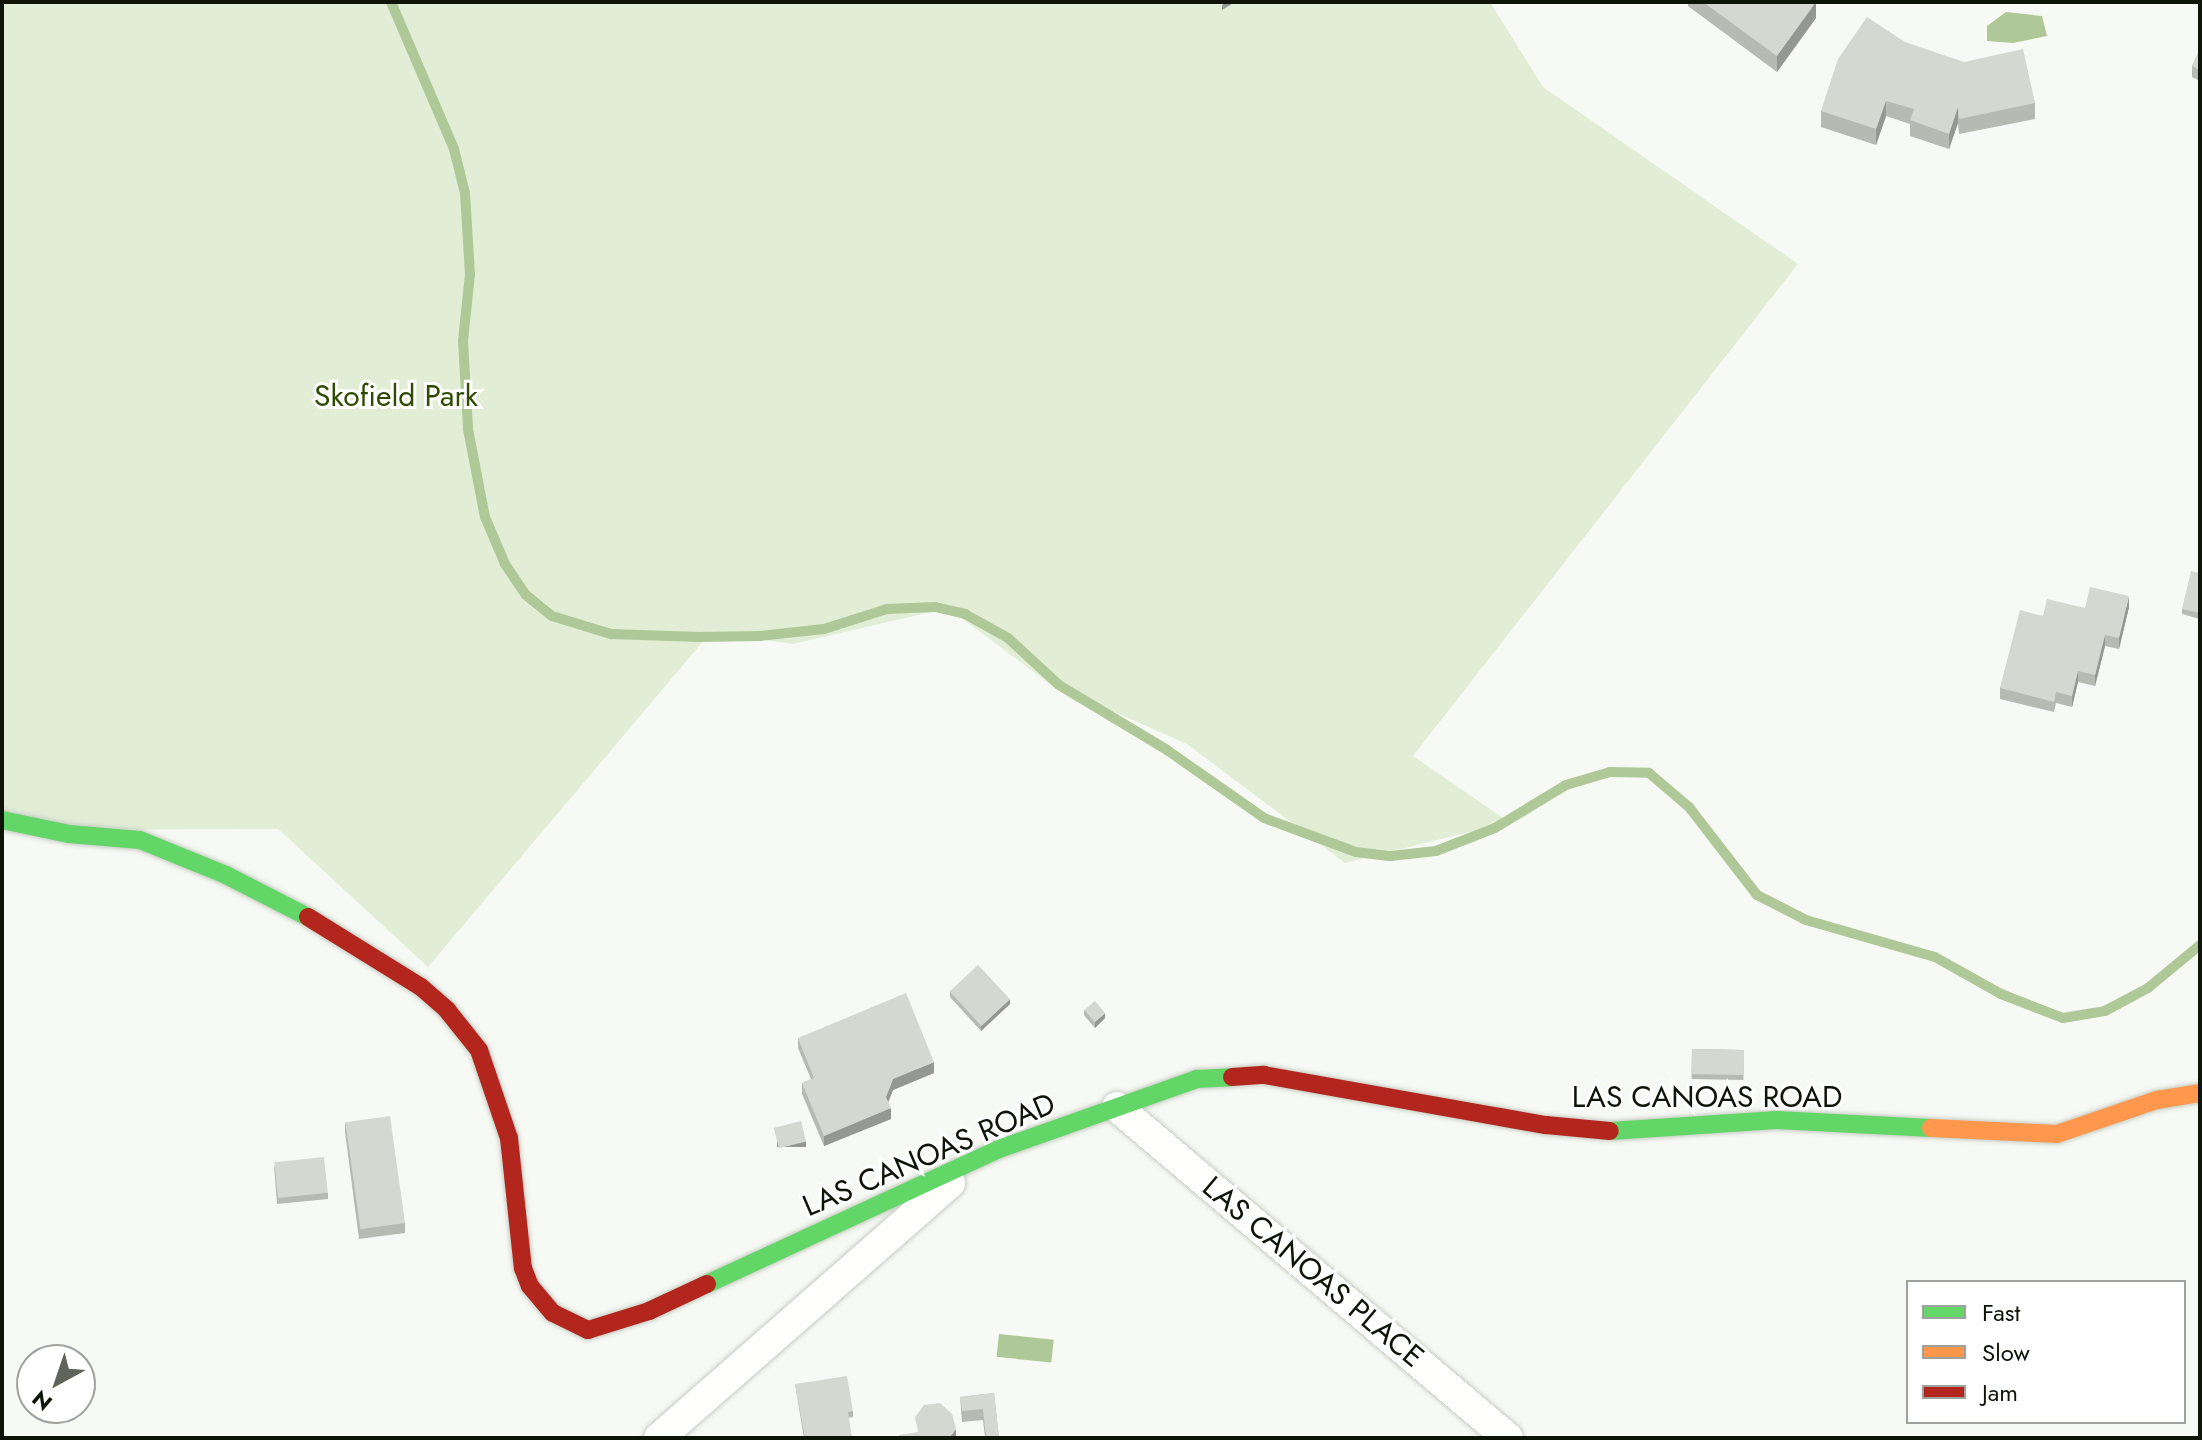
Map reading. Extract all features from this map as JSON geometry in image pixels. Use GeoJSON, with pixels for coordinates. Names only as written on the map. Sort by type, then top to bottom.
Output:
{"type":"FeatureCollection","features":[{"type":"Feature","properties":{"kind":"street","name":"LAS CANOAS ROAD"},"geometry":{"type":"LineString","coordinates":[[2,820],[69,834],[140,840],[226,875],[318,922],[421,987],[447,1010],[479,1050],[509,1138],[523,1268],[540,1300],[567,1323],[588,1330],[649,1311],[975,1160],[1197,1079],[1264,1075],[1546,1125],[1607,1131],[1777,1120],[2057,1134],[2157,1100],[2200,1093]]}},
{"type":"Feature","properties":{"kind":"street","name":"LAS CANOAS PLACE"},"geometry":{"type":"LineString","coordinates":[[1117,1107],[1508,1438]]}},
{"type":"Feature","properties":{"kind":"street"},"geometry":{"type":"LineString","coordinates":[[659,1438],[975,1160]]}},
{"type":"Feature","properties":{"kind":"green space","name":"Skofield Park"},"geometry":{"type":"Polygon","coordinates":[[[2,2],[1490,2],[1543,87],[1798,264],[1413,756],[1509,822],[1345,863],[1187,744],[1047,682],[948,608],[793,644],[711,632],[428,967],[278,829],[11,830],[2,814],[2,2]]]}},
{"type":"Feature","properties":{"kind":"shaded area"},"geometry":{"type":"Polygon","coordinates":[[[2006,12],[2042,16],[2047,36],[2013,43],[1987,41],[1987,26],[2006,12]]]}},
{"type":"Feature","properties":{"kind":"shaded area"},"geometry":{"type":"Polygon","coordinates":[[[999,1334],[1054,1340],[1051,1363],[997,1357],[999,1334]]]}},
{"type":"Feature","properties":{"kind":"building"},"geometry":{"type":"Polygon","coordinates":[[[1703,2],[1816,2],[1777,56],[1703,2]]]}},
{"type":"Feature","properties":{"kind":"building"},"geometry":{"type":"Polygon","coordinates":[[[1867,17],[1905,42],[1964,62],[2023,49],[2035,103],[1959,119],[1958,107],[1949,134],[1910,120],[1914,109],[1886,101],[1876,129],[1821,111],[1838,59],[1867,17]]]}},
{"type":"Feature","properties":{"kind":"building"},"geometry":{"type":"Polygon","coordinates":[[[2200,49],[2200,70],[2192,66],[2200,49]]]}},
{"type":"Feature","properties":{"kind":"building"},"geometry":{"type":"Polygon","coordinates":[[[2191,571],[2200,573],[2200,613],[2182,609],[2191,571]]]}},
{"type":"Feature","properties":{"kind":"building"},"geometry":{"type":"Polygon","coordinates":[[[2090,587],[2129,596],[2119,638],[2105,635],[2095,675],[2078,671],[2072,696],[2056,692],[2054,702],[2000,688],[2020,610],[2043,616],[2047,599],[2085,608],[2090,587]]]}},
{"type":"Feature","properties":{"kind":"building"},"geometry":{"type":"Polygon","coordinates":[[[978,965],[1010,999],[982,1026],[949,992],[978,965]]]}},
{"type":"Feature","properties":{"kind":"building"},"geometry":{"type":"Polygon","coordinates":[[[906,993],[934,1062],[893,1079],[886,1097],[891,1108],[824,1136],[802,1083],[814,1078],[798,1038],[906,993]]]}},
{"type":"Feature","properties":{"kind":"building"},"geometry":{"type":"Polygon","coordinates":[[[1095,1001],[1105,1013],[1095,1022],[1084,1010],[1095,1001]]]}},
{"type":"Feature","properties":{"kind":"building"},"geometry":{"type":"Polygon","coordinates":[[[1692,1049],[1744,1050],[1744,1075],[1692,1074],[1692,1049]]]}},
{"type":"Feature","properties":{"kind":"building"},"geometry":{"type":"Polygon","coordinates":[[[390,1116],[405,1223],[360,1229],[345,1122],[390,1116]]]}},
{"type":"Feature","properties":{"kind":"building"},"geometry":{"type":"Polygon","coordinates":[[[801,1121],[806,1141],[779,1148],[774,1128],[801,1121]]]}},
{"type":"Feature","properties":{"kind":"building"},"geometry":{"type":"Polygon","coordinates":[[[324,1157],[328,1193],[278,1198],[274,1162],[324,1157]]]}},
{"type":"Feature","properties":{"kind":"building"},"geometry":{"type":"Polygon","coordinates":[[[847,1376],[853,1411],[848,1412],[852,1438],[805,1438],[795,1384],[847,1376]]]}},
{"type":"Feature","properties":{"kind":"building"},"geometry":{"type":"Polygon","coordinates":[[[994,1393],[999,1438],[986,1438],[983,1409],[962,1411],[960,1397],[994,1393]]]}},
{"type":"Feature","properties":{"kind":"building"},"geometry":{"type":"Polygon","coordinates":[[[940,1403],[952,1414],[956,1429],[949,1438],[899,1438],[899,1435],[918,1432],[915,1417],[924,1405],[940,1403]]]}},
{"type":"Feature","properties":{"kind":"waterway"},"geometry":{"type":"LineString","coordinates":[[391,2],[454,149],[465,193],[470,274],[463,341],[468,429],[485,517],[505,564],[526,595],[552,616],[611,634],[699,637],[760,636],[824,629],[887,609],[935,607],[965,614],[1008,638],[1059,685],[1167,750],[1264,818],[1356,852],[1391,856],[1436,851],[1495,828],[1566,785],[1610,772],[1649,773],[1689,807],[1757,895],[1806,920],[1935,957],[2001,994],[2063,1018],[2105,1011],[2148,988],[2200,945]]}},
{"type":"Feature","properties":{"kind":"traffic: fast"},"geometry":{"type":"LineString","coordinates":[[2,820],[69,834],[140,840],[226,875],[308,917]]}},
{"type":"Feature","properties":{"kind":"traffic: fast"},"geometry":{"type":"LineString","coordinates":[[707,1284],[999,1149],[1197,1079],[1232,1077]]}},
{"type":"Feature","properties":{"kind":"traffic: fast"},"geometry":{"type":"LineString","coordinates":[[1610,1131],[1777,1120],[1931,1128]]}},
{"type":"Feature","properties":{"kind":"traffic: slow"},"geometry":{"type":"LineString","coordinates":[[1931,1128],[2057,1134],[2157,1100],[2200,1093]]}},
{"type":"Feature","properties":{"kind":"traffic: jam"},"geometry":{"type":"LineString","coordinates":[[308,917],[421,987],[447,1010],[479,1050],[509,1138],[523,1268],[530,1286],[553,1313],[588,1330],[649,1311],[707,1284]]}},
{"type":"Feature","properties":{"kind":"traffic: jam"},"geometry":{"type":"LineString","coordinates":[[1232,1077],[1264,1075],[1546,1125],[1610,1131]]}}]}
